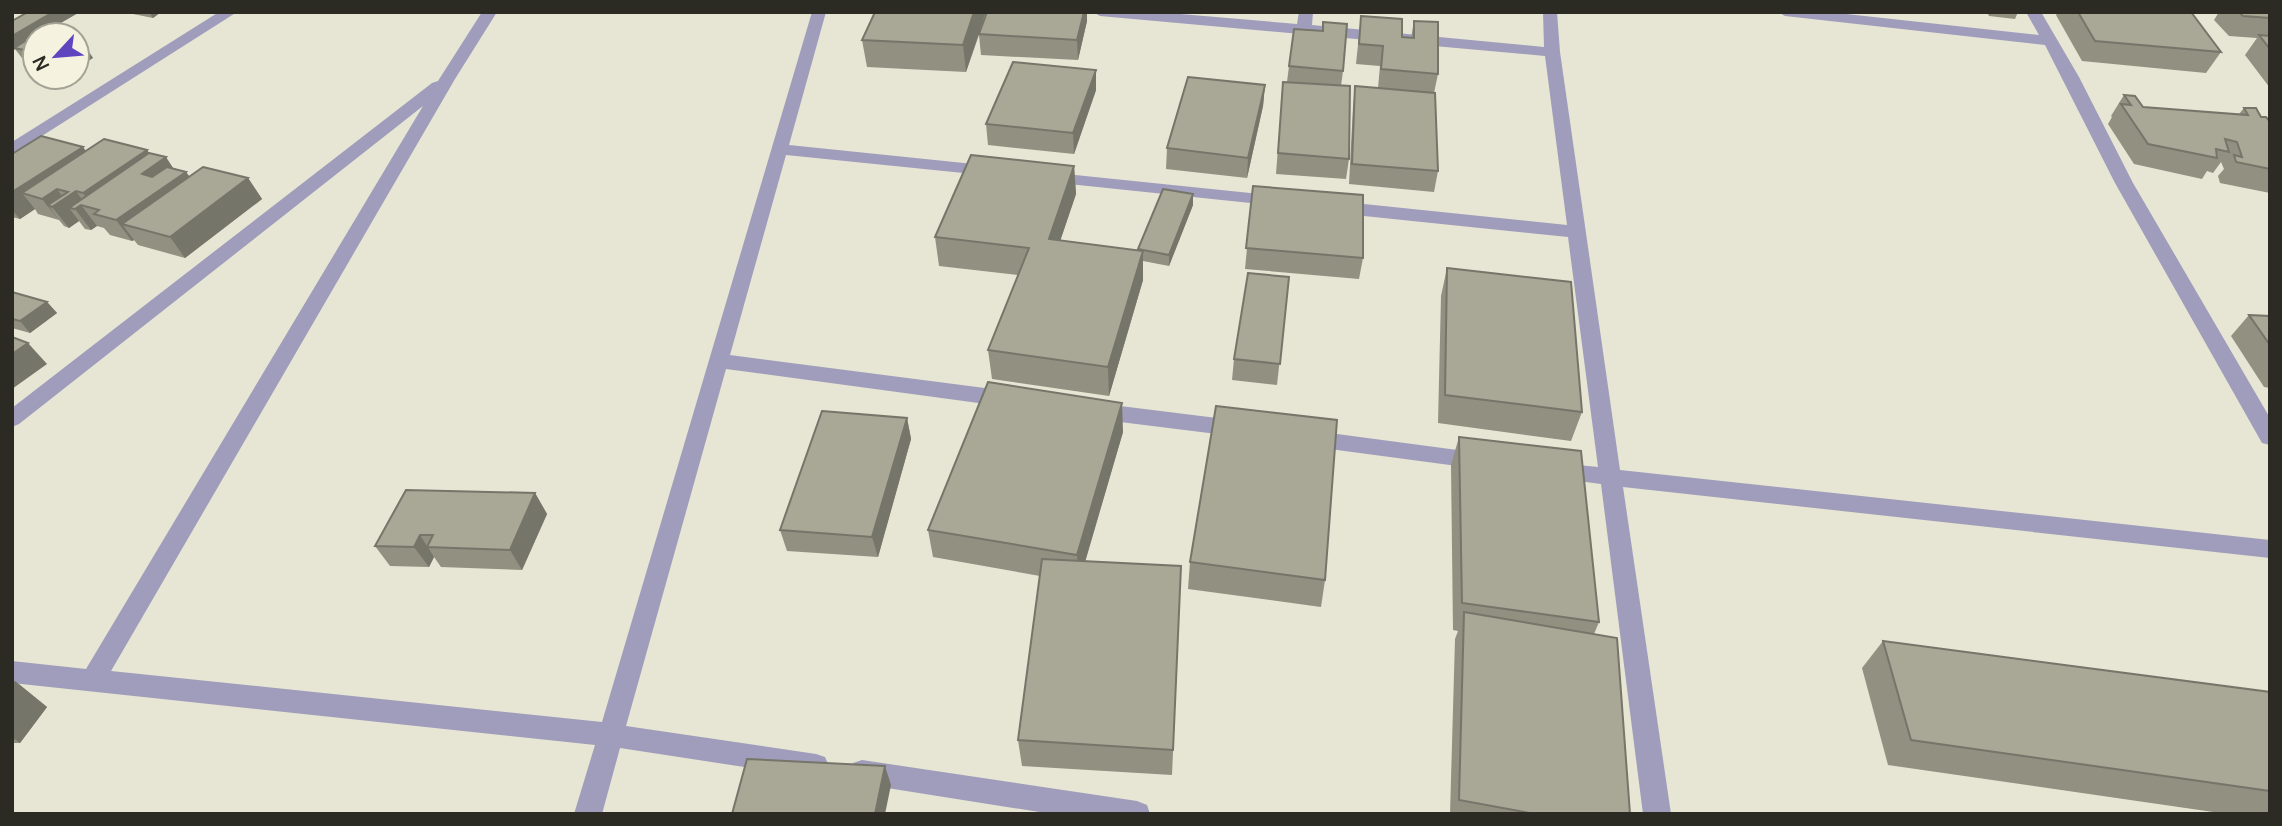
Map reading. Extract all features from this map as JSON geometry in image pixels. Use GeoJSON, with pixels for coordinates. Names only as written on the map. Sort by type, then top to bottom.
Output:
{"type":"FeatureCollection","features":[{"type":"Feature","properties":{"kind":"street"},"geometry":{"type":"LineString","coordinates":[[12,150],[230,12]]}},
{"type":"Feature","properties":{"kind":"street"},"geometry":{"type":"LineString","coordinates":[[92,681],[447,79],[490,12]]}},
{"type":"Feature","properties":{"kind":"street"},"geometry":{"type":"LineString","coordinates":[[588,814],[819,12]]}},
{"type":"Feature","properties":{"kind":"street"},"geometry":{"type":"LineString","coordinates":[[1100,12],[1552,52]]}},
{"type":"Feature","properties":{"kind":"street"},"geometry":{"type":"LineString","coordinates":[[1304,29],[1306,12]]}},
{"type":"Feature","properties":{"kind":"street"},"geometry":{"type":"LineString","coordinates":[[1550,12],[1552,52],[1657,814]]}},
{"type":"Feature","properties":{"kind":"street"},"geometry":{"type":"LineString","coordinates":[[1785,12],[2049,41]]}},
{"type":"Feature","properties":{"kind":"street"},"geometry":{"type":"LineString","coordinates":[[2032,12],[2071,77],[2124,183],[2270,437]]}},
{"type":"Feature","properties":{"kind":"street"},"geometry":{"type":"LineString","coordinates":[[12,419],[447,79]]}},
{"type":"Feature","properties":{"kind":"street"},"geometry":{"type":"LineString","coordinates":[[780,149],[1297,203]]}},
{"type":"Feature","properties":{"kind":"street"},"geometry":{"type":"LineString","coordinates":[[1324,205],[1577,232]]}},
{"type":"Feature","properties":{"kind":"street"},"geometry":{"type":"LineString","coordinates":[[719,361],[1034,402]]}},
{"type":"Feature","properties":{"kind":"street"},"geometry":{"type":"LineString","coordinates":[[1076,408],[1501,463]]}},
{"type":"Feature","properties":{"kind":"street"},"geometry":{"type":"LineString","coordinates":[[1542,469],[2270,549]]}},
{"type":"Feature","properties":{"kind":"street"},"geometry":{"type":"LineString","coordinates":[[12,672],[611,735],[1137,814]]}},
{"type":"Feature","properties":{"kind":"building"},"geometry":{"type":"Polygon","coordinates":[[[28,12],[53,12],[38,21],[21,21],[21,31],[12,36],[12,21],[28,12]]]}},
{"type":"Feature","properties":{"kind":"building"},"geometry":{"type":"Polygon","coordinates":[[[875,12],[974,12],[963,45],[862,40],[875,12]]]}},
{"type":"Feature","properties":{"kind":"building"},"geometry":{"type":"Polygon","coordinates":[[[987,12],[1084,12],[1077,40],[979,34],[987,12]]]}},
{"type":"Feature","properties":{"kind":"building"},"geometry":{"type":"Polygon","coordinates":[[[2078,12],[2191,12],[2221,52],[2095,41],[2078,12]]]}},
{"type":"Feature","properties":{"kind":"building"},"geometry":{"type":"Polygon","coordinates":[[[2239,12],[2270,12],[2270,18],[2243,16],[2239,12]]]}},
{"type":"Feature","properties":{"kind":"building"},"geometry":{"type":"Polygon","coordinates":[[[1361,16],[1402,19],[1402,37],[1414,38],[1414,21],[1438,22],[1438,74],[1381,69],[1383,46],[1359,44],[1361,16]]]}},
{"type":"Feature","properties":{"kind":"building"},"geometry":{"type":"Polygon","coordinates":[[[1323,22],[1347,24],[1343,71],[1289,66],[1294,29],[1323,31],[1323,22]]]}},
{"type":"Feature","properties":{"kind":"building"},"geometry":{"type":"Polygon","coordinates":[[[2259,35],[2270,36],[2270,49],[2259,35]]]}},
{"type":"Feature","properties":{"kind":"building"},"geometry":{"type":"Polygon","coordinates":[[[1013,62],[1096,70],[1073,133],[986,124],[1013,62]]]}},
{"type":"Feature","properties":{"kind":"building"},"geometry":{"type":"Polygon","coordinates":[[[1188,77],[1265,85],[1248,158],[1167,148],[1188,77]]]}},
{"type":"Feature","properties":{"kind":"building"},"geometry":{"type":"Polygon","coordinates":[[[1283,82],[1350,86],[1349,159],[1278,153],[1283,82]]]}},
{"type":"Feature","properties":{"kind":"building"},"geometry":{"type":"Polygon","coordinates":[[[1355,86],[1435,93],[1438,171],[1352,164],[1355,86]]]}},
{"type":"Feature","properties":{"kind":"building"},"geometry":{"type":"Polygon","coordinates":[[[2124,95],[2135,96],[2143,107],[2248,115],[2244,108],[2256,108],[2261,117],[2266,117],[2270,122],[2270,169],[2236,162],[2234,155],[2242,157],[2237,142],[2225,139],[2229,152],[2216,149],[2217,158],[2148,144],[2121,104],[2131,105],[2124,95]]]}},
{"type":"Feature","properties":{"kind":"building"},"geometry":{"type":"Polygon","coordinates":[[[41,136],[83,147],[12,192],[12,154],[41,136]]]}},
{"type":"Feature","properties":{"kind":"building"},"geometry":{"type":"Polygon","coordinates":[[[104,139],[147,150],[83,193],[76,191],[52,207],[48,205],[68,192],[57,189],[42,199],[22,193],[104,139]]]}},
{"type":"Feature","properties":{"kind":"building"},"geometry":{"type":"Polygon","coordinates":[[[149,153],[166,157],[142,174],[152,177],[167,167],[186,172],[116,220],[94,214],[99,210],[81,205],[75,209],[69,208],[149,153]]]}},
{"type":"Feature","properties":{"kind":"building"},"geometry":{"type":"Polygon","coordinates":[[[971,155],[1074,166],[1049,239],[1143,251],[1108,367],[988,350],[1029,248],[935,237],[971,155]]]}},
{"type":"Feature","properties":{"kind":"building"},"geometry":{"type":"Polygon","coordinates":[[[203,167],[248,178],[170,237],[122,224],[203,167]]]}},
{"type":"Feature","properties":{"kind":"building"},"geometry":{"type":"Polygon","coordinates":[[[1253,186],[1363,195],[1363,258],[1246,248],[1253,186]]]}},
{"type":"Feature","properties":{"kind":"building"},"geometry":{"type":"Polygon","coordinates":[[[1163,189],[1193,194],[1169,255],[1138,249],[1163,189]]]}},
{"type":"Feature","properties":{"kind":"building"},"geometry":{"type":"Polygon","coordinates":[[[1447,268],[1571,282],[1582,412],[1445,395],[1447,268]]]}},
{"type":"Feature","properties":{"kind":"building"},"geometry":{"type":"Polygon","coordinates":[[[1248,273],[1289,277],[1280,364],[1234,359],[1248,273]]]}},
{"type":"Feature","properties":{"kind":"building"},"geometry":{"type":"Polygon","coordinates":[[[12,292],[47,302],[20,321],[12,319],[12,292]]]}},
{"type":"Feature","properties":{"kind":"building"},"geometry":{"type":"Polygon","coordinates":[[[2249,315],[2270,316],[2270,345],[2249,315]]]}},
{"type":"Feature","properties":{"kind":"building"},"geometry":{"type":"Polygon","coordinates":[[[12,337],[28,343],[12,354],[12,337]]]}},
{"type":"Feature","properties":{"kind":"building"},"geometry":{"type":"Polygon","coordinates":[[[988,382],[1122,403],[1077,555],[928,530],[988,382]]]}},
{"type":"Feature","properties":{"kind":"building"},"geometry":{"type":"Polygon","coordinates":[[[1216,406],[1337,420],[1325,580],[1190,562],[1216,406]]]}},
{"type":"Feature","properties":{"kind":"building"},"geometry":{"type":"Polygon","coordinates":[[[822,411],[907,418],[872,537],[780,530],[822,411]]]}},
{"type":"Feature","properties":{"kind":"building"},"geometry":{"type":"Polygon","coordinates":[[[1459,437],[1581,451],[1599,622],[1462,603],[1459,437]]]}},
{"type":"Feature","properties":{"kind":"building"},"geometry":{"type":"Polygon","coordinates":[[[406,490],[535,493],[510,550],[427,547],[433,535],[420,535],[414,547],[375,546],[406,490]]]}},
{"type":"Feature","properties":{"kind":"building"},"geometry":{"type":"Polygon","coordinates":[[[1042,559],[1181,566],[1173,750],[1018,740],[1042,559]]]}},
{"type":"Feature","properties":{"kind":"building"},"geometry":{"type":"Polygon","coordinates":[[[1464,612],[1617,638],[1630,814],[1535,814],[1459,800],[1464,612]]]}},
{"type":"Feature","properties":{"kind":"building"},"geometry":{"type":"Polygon","coordinates":[[[1883,641],[2270,692],[2270,791],[1911,740],[1883,641]]]}},
{"type":"Feature","properties":{"kind":"building"},"geometry":{"type":"Polygon","coordinates":[[[747,759],[885,766],[875,814],[732,814],[747,759]]]}}]}
